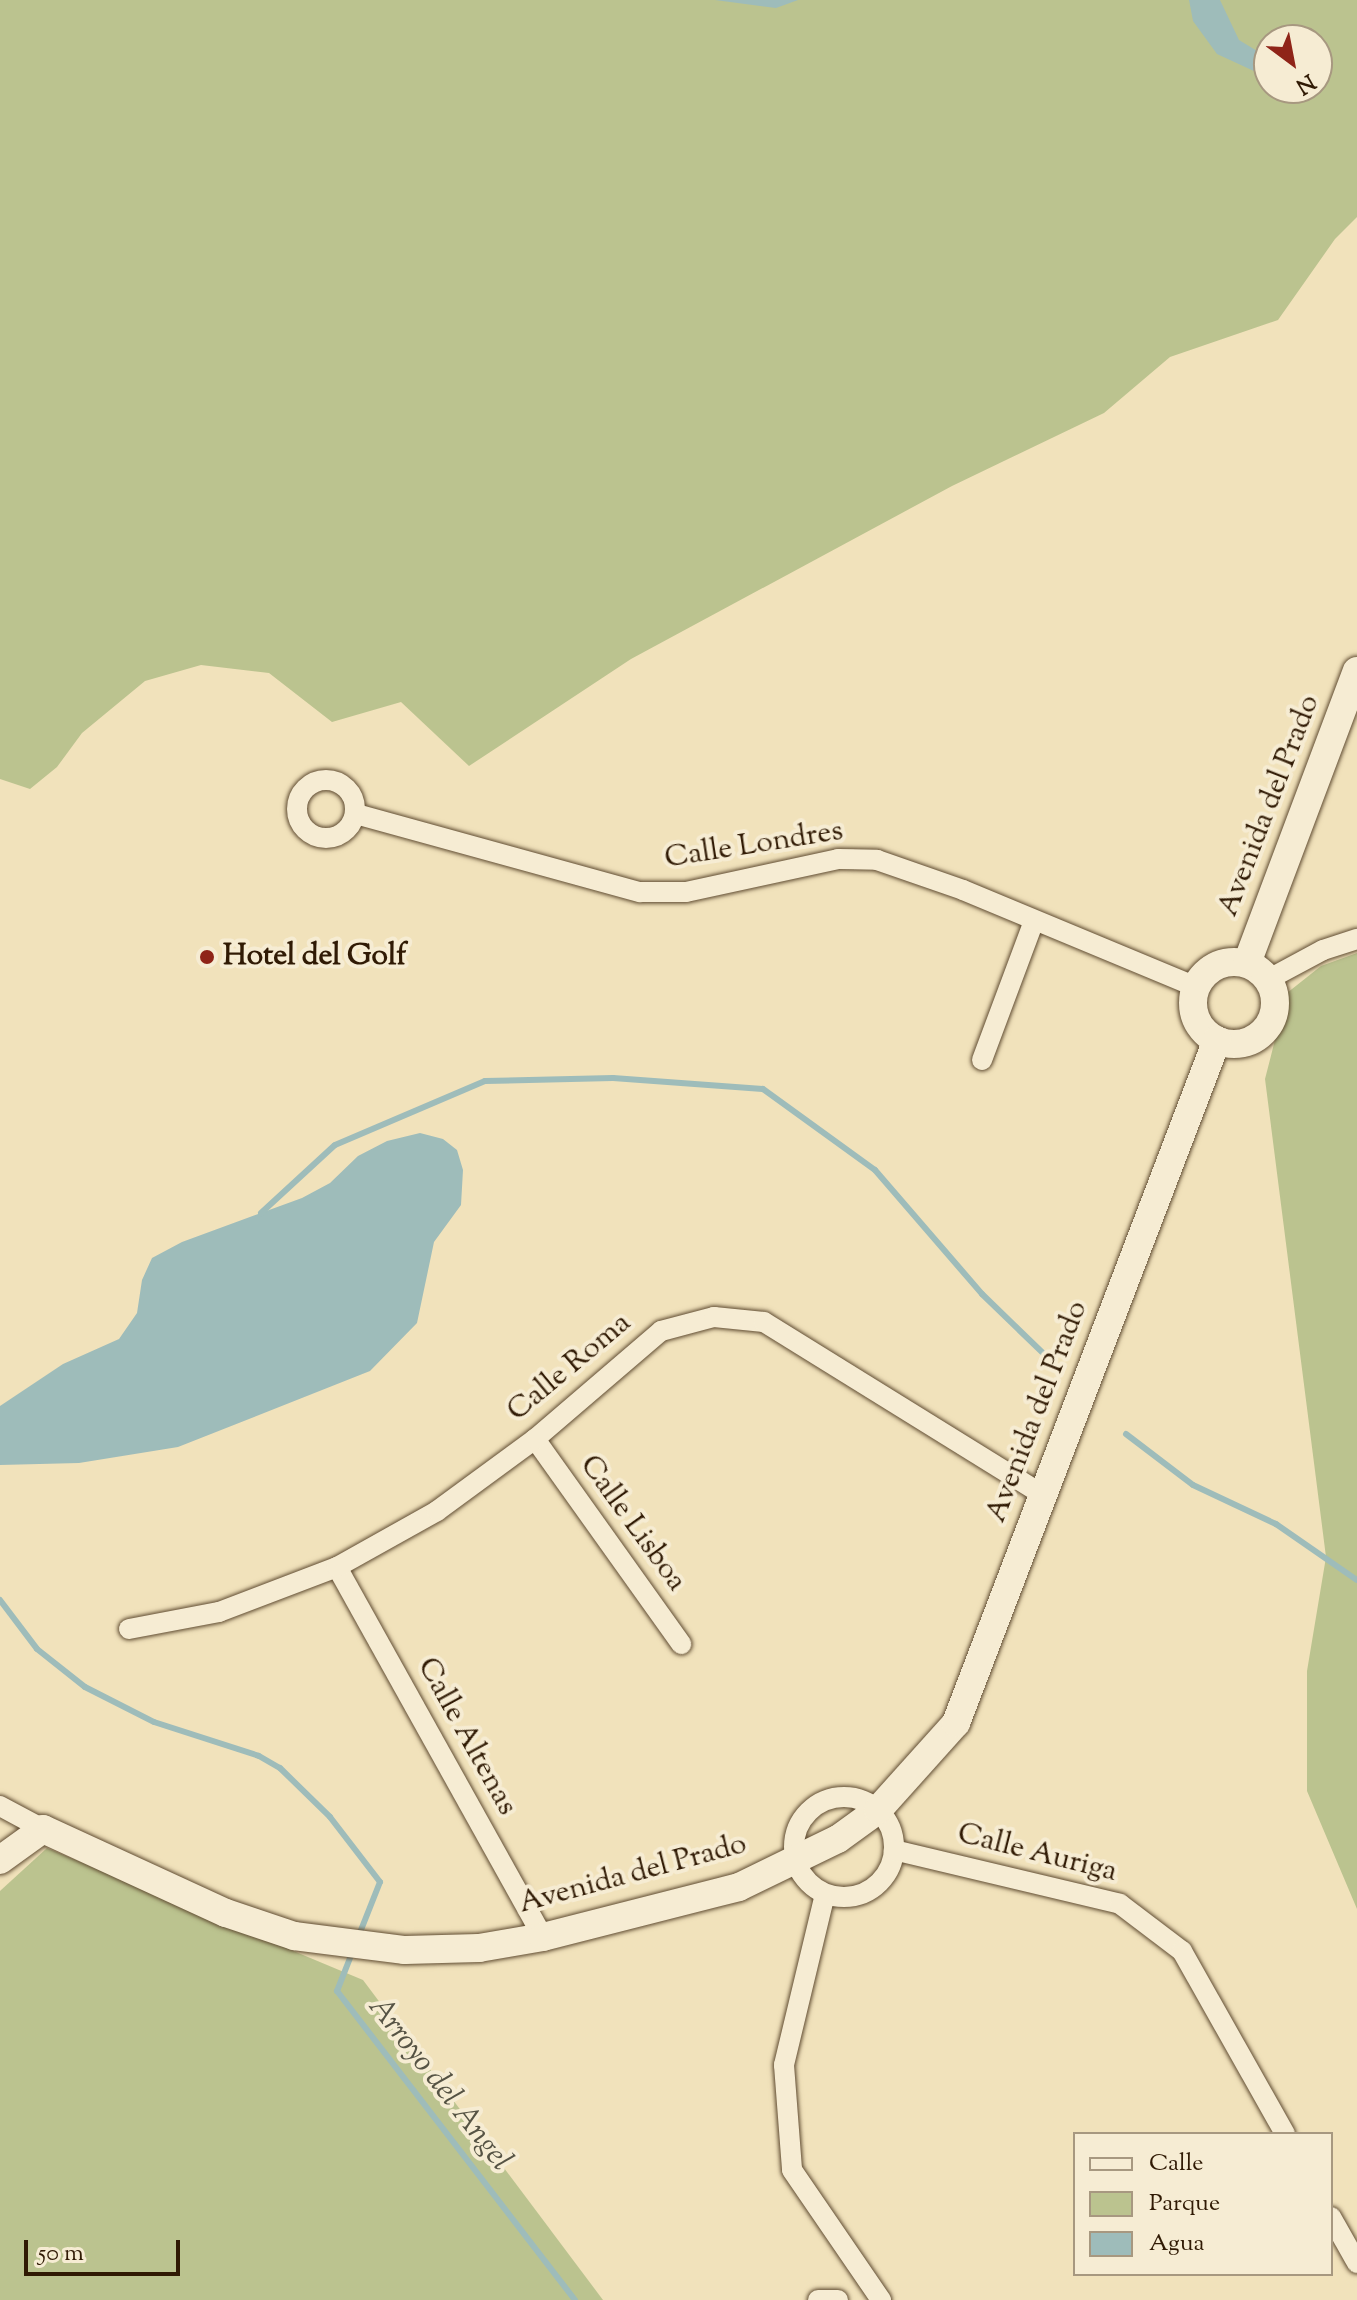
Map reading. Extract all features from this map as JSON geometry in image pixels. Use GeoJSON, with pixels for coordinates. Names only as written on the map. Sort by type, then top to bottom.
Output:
{"type":"FeatureCollection","features":[{"type":"Feature","properties":{"kind":"street","name":"Avenida del Prado"},"geometry":{"type":"LineString","coordinates":[[1258,971],[1357,671]]}},
{"type":"Feature","properties":{"kind":"street","name":"Calle Londres"},"geometry":{"type":"LineString","coordinates":[[356,814],[640,892],[686,892],[838,859],[877,860],[1196,987]]}},
{"type":"Feature","properties":{"kind":"street"},"geometry":{"type":"LineString","coordinates":[[982,1060],[1034,921]]}},
{"type":"Feature","properties":{"kind":"street"},"geometry":{"type":"LineString","coordinates":[[1258,971],[1275,996],[1266,1029],[1243,1042],[1217,1040],[1196,1018],[1196,987],[1208,970],[1226,962],[1258,971],[1357,939]]}},
{"type":"Feature","properties":{"kind":"street","name":"Avenida del Prado"},"geometry":{"type":"LineString","coordinates":[[0,1806],[226,1913],[294,1936],[405,1950],[479,1948],[543,1937],[739,1887],[796,1863],[878,1810],[956,1723],[1217,1040]]}},
{"type":"Feature","properties":{"kind":"street","name":"Calle Roma"},"geometry":{"type":"LineString","coordinates":[[129,1629],[219,1612],[337,1567],[437,1511],[535,1439],[661,1331],[714,1317],[764,1322],[1043,1495]]}},
{"type":"Feature","properties":{"kind":"street","name":"Calle Lisboa"},"geometry":{"type":"LineString","coordinates":[[535,1439],[681,1644]]}},
{"type":"Feature","properties":{"kind":"street","name":"Calle Altenas"},"geometry":{"type":"LineString","coordinates":[[337,1567],[543,1937]]}},
{"type":"Feature","properties":{"kind":"street"},"geometry":{"type":"LineString","coordinates":[[848,1797],[878,1810],[893,1835],[894,1850],[883,1879],[871,1890],[857,1896],[825,1894],[813,1887],[796,1863],[796,1831],[816,1805],[848,1797]]}},
{"type":"Feature","properties":{"kind":"street"},"geometry":{"type":"LineString","coordinates":[[0,1860],[43,1829]]}},
{"type":"Feature","properties":{"kind":"street","name":"Calle Auriga"},"geometry":{"type":"LineString","coordinates":[[894,1850],[1120,1904],[1182,1951],[1284,2132]]}},
{"type":"Feature","properties":{"kind":"street"},"geometry":{"type":"LineString","coordinates":[[825,1894],[784,2065],[792,2170],[881,2300]]}},
{"type":"Feature","properties":{"kind":"street"},"geometry":{"type":"LineString","coordinates":[[1333,2221],[1357,2263]]}},
{"type":"Feature","properties":{"kind":"street"},"geometry":{"type":"LineString","coordinates":[[818,2300],[838,2300]]}},
{"type":"Feature","properties":{"kind":"green space"},"geometry":{"type":"Polygon","coordinates":[[[0,0],[1357,0],[1357,217],[1335,239],[1278,320],[1170,357],[1104,413],[952,486],[631,659],[469,766],[401,702],[332,722],[269,673],[201,665],[145,681],[82,733],[57,767],[30,789],[0,779],[0,0]]]}},
{"type":"Feature","properties":{"kind":"green space"},"geometry":{"type":"Polygon","coordinates":[[[1357,953],[1357,1909],[1307,1791],[1307,1671],[1326,1557],[1265,1079],[1287,993],[1321,966],[1357,953]]]}},
{"type":"Feature","properties":{"kind":"green space"},"geometry":{"type":"Polygon","coordinates":[[[47,1848],[363,1980],[603,2300],[0,2300],[0,1891],[47,1848]]]}},
{"type":"Feature","properties":{"kind":"water"},"geometry":{"type":"Polygon","coordinates":[[[715,0],[798,0],[776,8],[715,0]]]}},
{"type":"Feature","properties":{"kind":"water"},"geometry":{"type":"Polygon","coordinates":[[[1189,0],[1220,0],[1239,40],[1253,48],[1253,71],[1217,54],[1193,21],[1189,0]]]}},
{"type":"Feature","properties":{"kind":"water"},"geometry":{"type":"Polygon","coordinates":[[[420,1133],[443,1139],[457,1150],[463,1170],[461,1205],[434,1242],[417,1323],[370,1371],[178,1447],[79,1463],[0,1465],[0,1406],[63,1364],[119,1339],[137,1313],[142,1280],[152,1258],[182,1242],[302,1198],[330,1183],[358,1156],[387,1141],[420,1133]]]}},
{"type":"Feature","properties":{"kind":"waterway"},"geometry":{"type":"LineString","coordinates":[[261,1213],[335,1145],[485,1081],[613,1078],[763,1089],[875,1170],[982,1294],[1049,1359]]}},
{"type":"Feature","properties":{"kind":"waterway"},"geometry":{"type":"LineString","coordinates":[[1126,1434],[1193,1485],[1276,1524],[1357,1580]]}},
{"type":"Feature","properties":{"kind":"waterway"},"geometry":{"type":"LineString","coordinates":[[0,1600],[37,1649],[85,1687],[154,1722],[259,1756],[280,1768],[330,1817],[380,1882],[359,1935]]}},
{"type":"Feature","properties":{"kind":"waterway","name":"Arroyo del Angel"},"geometry":{"type":"LineString","coordinates":[[352,1953],[337,1991],[575,2300]]}},
{"type":"Feature","properties":{"kind":"place","name":"Hotel del Golf"},"geometry":{"type":"Point","coordinates":[207,957]}}]}
